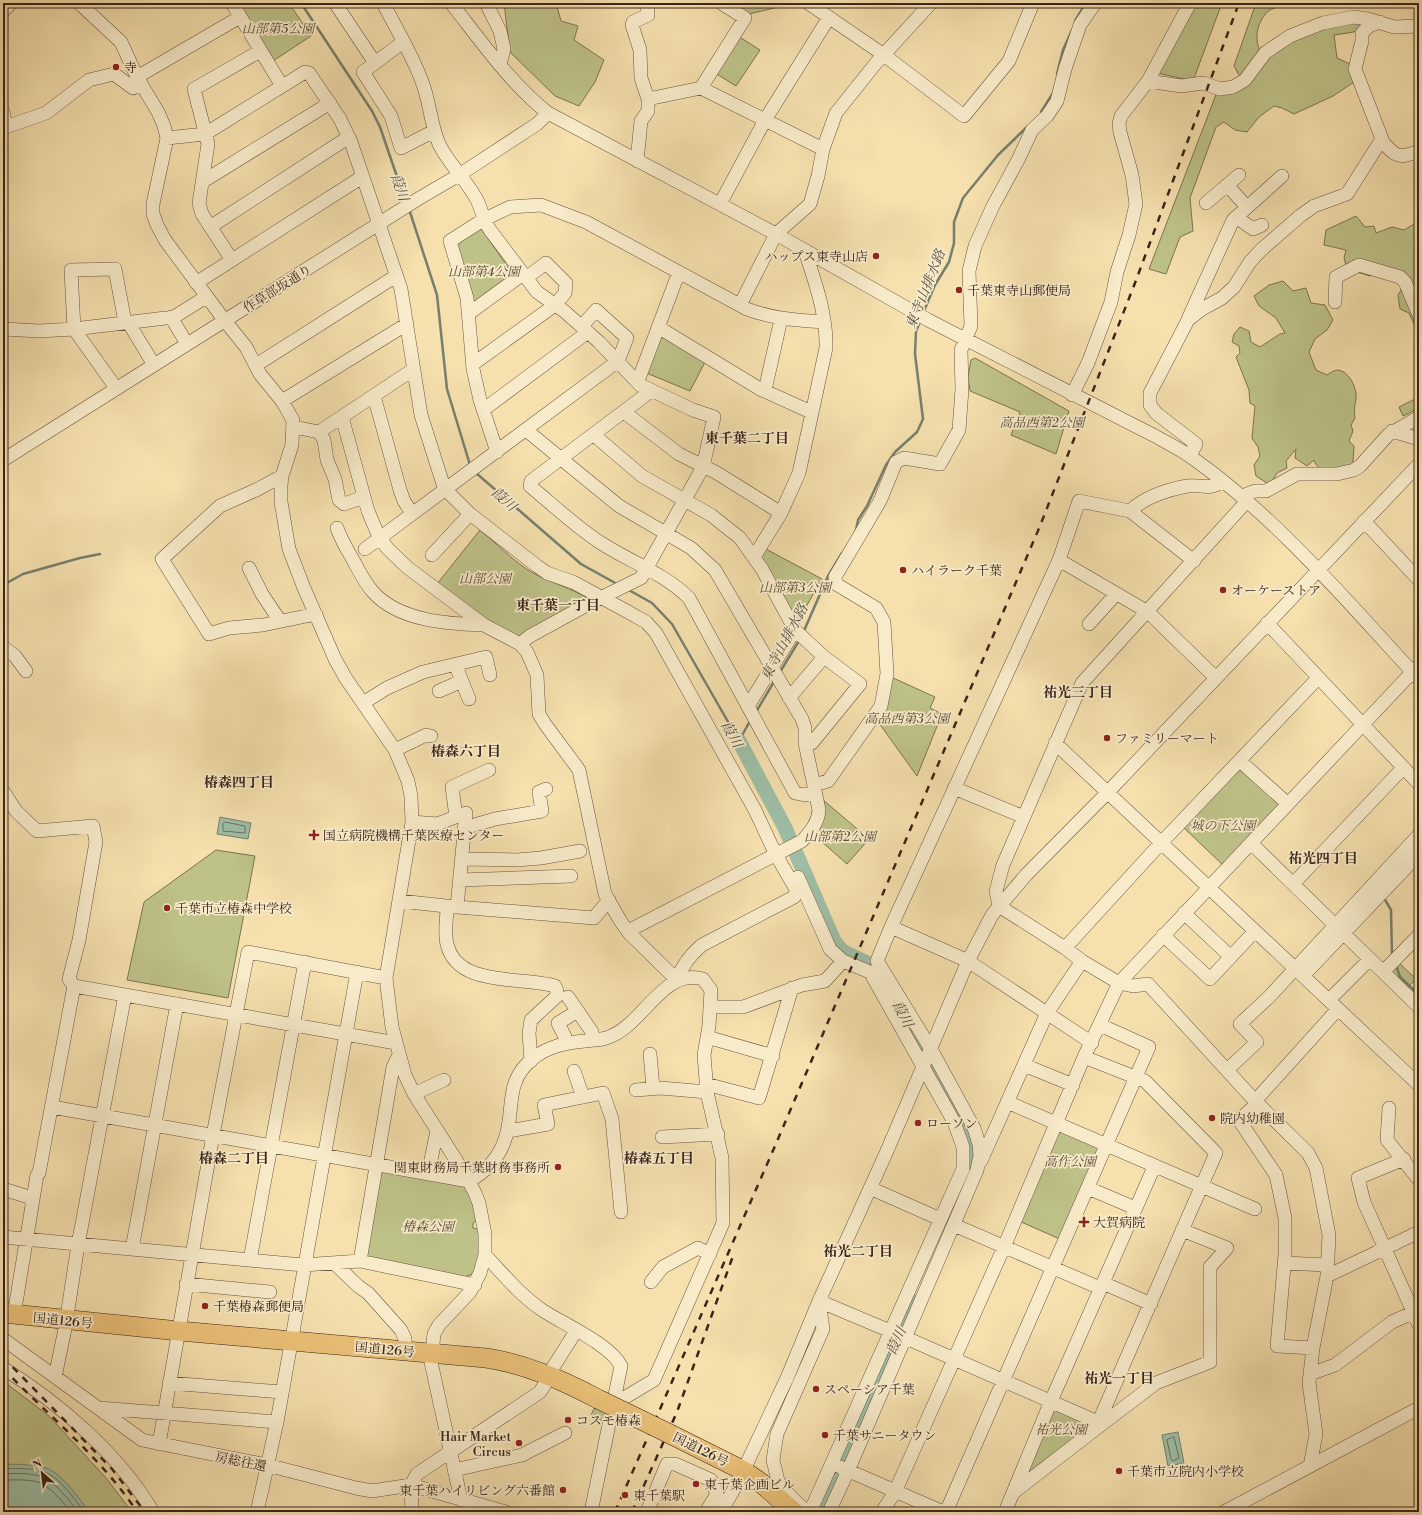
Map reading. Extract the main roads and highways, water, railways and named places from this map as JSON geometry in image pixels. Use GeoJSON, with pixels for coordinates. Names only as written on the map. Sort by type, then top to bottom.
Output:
{"type":"FeatureCollection","features":[{"type":"Feature","properties":{"kind":"highway","name":"国道126号"},"geometry":{"type":"LineString","coordinates":[[7,1316],[117,1332],[178,1335],[290,1344],[432,1358],[510,1370],[547,1382],[602,1404],[742,1476]]}},
{"type":"Feature","properties":{"kind":"highway","name":"国道126号"},"geometry":{"type":"LineString","coordinates":[[290,1344],[406,1351],[432,1358]]}},
{"type":"Feature","properties":{"kind":"highway"},"geometry":{"type":"LineString","coordinates":[[742,1476],[754,1489],[781,1512]]}},
{"type":"Feature","properties":{"kind":"highway"},"geometry":{"type":"LineString","coordinates":[[742,1476],[760,1482],[794,1512]]}},
{"type":"Feature","properties":{"kind":"water"},"geometry":{"type":"Polygon","coordinates":[[[220,817],[251,823],[248,839],[217,834],[220,817]]]}},
{"type":"Feature","properties":{"kind":"water"},"geometry":{"type":"Polygon","coordinates":[[[1178,1432],[1184,1463],[1168,1466],[1162,1435],[1178,1432]]]}},
{"type":"Feature","properties":{"kind":"water"},"geometry":{"type":"Polygon","coordinates":[[[13,1464],[40,1466],[49,1469],[66,1483],[89,1512],[3,1512],[3,1465],[13,1464]]]}},
{"type":"Feature","properties":{"kind":"waterway","name":"葭川"},"geometry":{"type":"LineString","coordinates":[[301,3],[372,111],[380,127],[406,203]]}},
{"type":"Feature","properties":{"kind":"waterway","name":"東寺山排水路"},"geometry":{"type":"LineString","coordinates":[[1075,21],[1086,3]]}},
{"type":"Feature","properties":{"kind":"waterway","name":"東寺山排水路"},"geometry":{"type":"LineString","coordinates":[[1057,74],[1063,50],[1072,30]]}},
{"type":"Feature","properties":{"kind":"waterway","name":"東寺山排水路"},"geometry":{"type":"LineString","coordinates":[[1041,112],[1053,93]]}},
{"type":"Feature","properties":{"kind":"waterway","name":"東寺山排水路"},"geometry":{"type":"LineString","coordinates":[[923,313],[935,285],[949,262],[954,243],[954,222],[963,198],[998,155],[1028,126]]}},
{"type":"Feature","properties":{"kind":"waterway","name":"葭川"},"geometry":{"type":"LineString","coordinates":[[409,209],[437,295],[447,389],[470,465]]}},
{"type":"Feature","properties":{"kind":"waterway","name":"東寺山排水路"},"geometry":{"type":"LineString","coordinates":[[856,530],[858,520],[867,506],[886,465],[895,452],[917,432],[923,419],[915,354],[916,331],[921,320]]}},
{"type":"Feature","properties":{"kind":"waterway","name":"葭川"},"geometry":{"type":"LineString","coordinates":[[476,473],[581,564],[617,584]]}},
{"type":"Feature","properties":{"kind":"waterway","name":"東寺山排水路"},"geometry":{"type":"LineString","coordinates":[[803,633],[828,576],[842,553]]}},
{"type":"Feature","properties":{"kind":"waterway"},"geometry":{"type":"LineString","coordinates":[[3,585],[23,574],[100,554]]}},
{"type":"Feature","properties":{"kind":"waterway","name":"葭川"},"geometry":{"type":"LineString","coordinates":[[627,589],[652,603],[672,624],[739,741],[750,721]]}},
{"type":"Feature","properties":{"kind":"waterway","name":"東寺山排水路"},"geometry":{"type":"LineString","coordinates":[[780,672],[800,639]]}},
{"type":"Feature","properties":{"kind":"waterway","name":"東寺山排水路"},"geometry":{"type":"LineString","coordinates":[[756,712],[775,680]]}},
{"type":"Feature","properties":{"kind":"waterway","name":"葭川"},"geometry":{"type":"LineString","coordinates":[[739,741],[785,828],[834,941],[842,951],[879,969],[883,978]]}},
{"type":"Feature","properties":{"kind":"waterway"},"geometry":{"type":"LineString","coordinates":[[1384,898],[1391,910],[1392,955]]}},
{"type":"Feature","properties":{"kind":"waterway"},"geometry":{"type":"LineString","coordinates":[[1396,965],[1400,977],[1419,995]]}},
{"type":"Feature","properties":{"kind":"waterway","name":"葭川"},"geometry":{"type":"LineString","coordinates":[[901,1011],[967,1132],[970,1146],[971,1166],[969,1180],[966,1187]]}},
{"type":"Feature","properties":{"kind":"waterway","name":"葭川"},"geometry":{"type":"LineString","coordinates":[[820,1512],[914,1302]]}},
{"type":"Feature","properties":{"kind":"railway"},"geometry":{"type":"LineString","coordinates":[[615,1512],[775,1146],[1040,526],[1135,283],[1239,3]]}},
{"type":"Feature","properties":{"kind":"railway"},"geometry":{"type":"LineString","coordinates":[[632,1512],[677,1412],[733,1256]]}},
{"type":"Feature","properties":{"kind":"railway"},"geometry":{"type":"LineString","coordinates":[[3,1357],[112,1469],[145,1512]]}},
{"type":"Feature","properties":{"kind":"railway"},"geometry":{"type":"LineString","coordinates":[[3,1368],[91,1455],[123,1492],[137,1512]]}},
{"type":"Feature","properties":{"kind":"place","name":"寺"},"geometry":{"type":"Point","coordinates":[116,67]}},
{"type":"Feature","properties":{"kind":"place","name":"ハップス東寺山店"},"geometry":{"type":"Point","coordinates":[876,256]}},
{"type":"Feature","properties":{"kind":"place","name":"千葉東寺山郵便局"},"geometry":{"type":"Point","coordinates":[959,290]}},
{"type":"Feature","properties":{"kind":"place","name":"ハイラーク千葉"},"geometry":{"type":"Point","coordinates":[903,570]}},
{"type":"Feature","properties":{"kind":"place","name":"オーケーストア"},"geometry":{"type":"Point","coordinates":[1223,590]}},
{"type":"Feature","properties":{"kind":"place","name":"ファミリーマート"},"geometry":{"type":"Point","coordinates":[1107,738]}},
{"type":"Feature","properties":{"kind":"place","name":"国立病院機構千葉医療センター"},"geometry":{"type":"Point","coordinates":[314,835]}},
{"type":"Feature","properties":{"kind":"place","name":"千葉市立椿森中学校"},"geometry":{"type":"Point","coordinates":[167,908]}},
{"type":"Feature","properties":{"kind":"place","name":"院内幼稚園"},"geometry":{"type":"Point","coordinates":[1212,1118]}},
{"type":"Feature","properties":{"kind":"place","name":"ローソン"},"geometry":{"type":"Point","coordinates":[918,1123]}},
{"type":"Feature","properties":{"kind":"place","name":"関東財務局千葉財務事務所"},"geometry":{"type":"Point","coordinates":[558,1167]}},
{"type":"Feature","properties":{"kind":"place","name":"大賀病院"},"geometry":{"type":"Point","coordinates":[1084,1222]}},
{"type":"Feature","properties":{"kind":"place","name":"千葉椿森郵便局"},"geometry":{"type":"Point","coordinates":[205,1306]}},
{"type":"Feature","properties":{"kind":"place","name":"スペーシア千葉"},"geometry":{"type":"Point","coordinates":[816,1389]}},
{"type":"Feature","properties":{"kind":"place","name":"コスモ椿森"},"geometry":{"type":"Point","coordinates":[568,1420]}},
{"type":"Feature","properties":{"kind":"place","name":"千葉サニータウン"},"geometry":{"type":"Point","coordinates":[825,1435]}},
{"type":"Feature","properties":{"kind":"place","name":"Hair Market Circus"},"geometry":{"type":"Point","coordinates":[519,1443]}},
{"type":"Feature","properties":{"kind":"place","name":"千葉市立院内小学校"},"geometry":{"type":"Point","coordinates":[1119,1471]}},
{"type":"Feature","properties":{"kind":"place","name":"東千葉企画ビル"},"geometry":{"type":"Point","coordinates":[696,1484]}},
{"type":"Feature","properties":{"kind":"place","name":"東千葉ハイリビング六番館"},"geometry":{"type":"Point","coordinates":[563,1490]}},
{"type":"Feature","properties":{"kind":"place","name":"東千葉駅"},"geometry":{"type":"Point","coordinates":[625,1495]}},
{"type":"Feature","properties":{"kind":"district","name":"東千葉二丁目"},"geometry":{"type":"Point","coordinates":[747,438]}},
{"type":"Feature","properties":{"kind":"district","name":"東千葉一丁目"},"geometry":{"type":"Point","coordinates":[558,605]}},
{"type":"Feature","properties":{"kind":"district","name":"祐光三丁目"},"geometry":{"type":"Point","coordinates":[1078,692]}},
{"type":"Feature","properties":{"kind":"district","name":"椿森六丁目"},"geometry":{"type":"Point","coordinates":[466,751]}},
{"type":"Feature","properties":{"kind":"district","name":"椿森四丁目"},"geometry":{"type":"Point","coordinates":[239,782]}},
{"type":"Feature","properties":{"kind":"district","name":"祐光四丁目"},"geometry":{"type":"Point","coordinates":[1323,858]}},
{"type":"Feature","properties":{"kind":"district","name":"椿森二丁目"},"geometry":{"type":"Point","coordinates":[234,1158]}},
{"type":"Feature","properties":{"kind":"district","name":"椿森五丁目"},"geometry":{"type":"Point","coordinates":[659,1158]}},
{"type":"Feature","properties":{"kind":"district","name":"祐光二丁目"},"geometry":{"type":"Point","coordinates":[858,1251]}},
{"type":"Feature","properties":{"kind":"district","name":"祐光一丁目"},"geometry":{"type":"Point","coordinates":[1119,1378]}},
{"type":"Feature","properties":{"kind":"park label","name":"山部第5公園"},"geometry":{"type":"Point","coordinates":[278,28]}},
{"type":"Feature","properties":{"kind":"park label","name":"山部第4公園"},"geometry":{"type":"Point","coordinates":[484,271]}},
{"type":"Feature","properties":{"kind":"park label","name":"高品西第2公園"},"geometry":{"type":"Point","coordinates":[1042,422]}},
{"type":"Feature","properties":{"kind":"park label","name":"山部公園"},"geometry":{"type":"Point","coordinates":[485,578]}},
{"type":"Feature","properties":{"kind":"park label","name":"山部第3公園"},"geometry":{"type":"Point","coordinates":[795,587]}},
{"type":"Feature","properties":{"kind":"park label","name":"高品西第3公園"},"geometry":{"type":"Point","coordinates":[907,718]}},
{"type":"Feature","properties":{"kind":"park label","name":"城の下公園"},"geometry":{"type":"Point","coordinates":[1223,825]}},
{"type":"Feature","properties":{"kind":"park label","name":"山部第2公園"},"geometry":{"type":"Point","coordinates":[840,836]}},
{"type":"Feature","properties":{"kind":"park label","name":"高作公園"},"geometry":{"type":"Point","coordinates":[1070,1161]}},
{"type":"Feature","properties":{"kind":"park label","name":"椿森公園"},"geometry":{"type":"Point","coordinates":[428,1226]}},
{"type":"Feature","properties":{"kind":"park label","name":"祐光公園"},"geometry":{"type":"Point","coordinates":[1061,1429]}}]}
